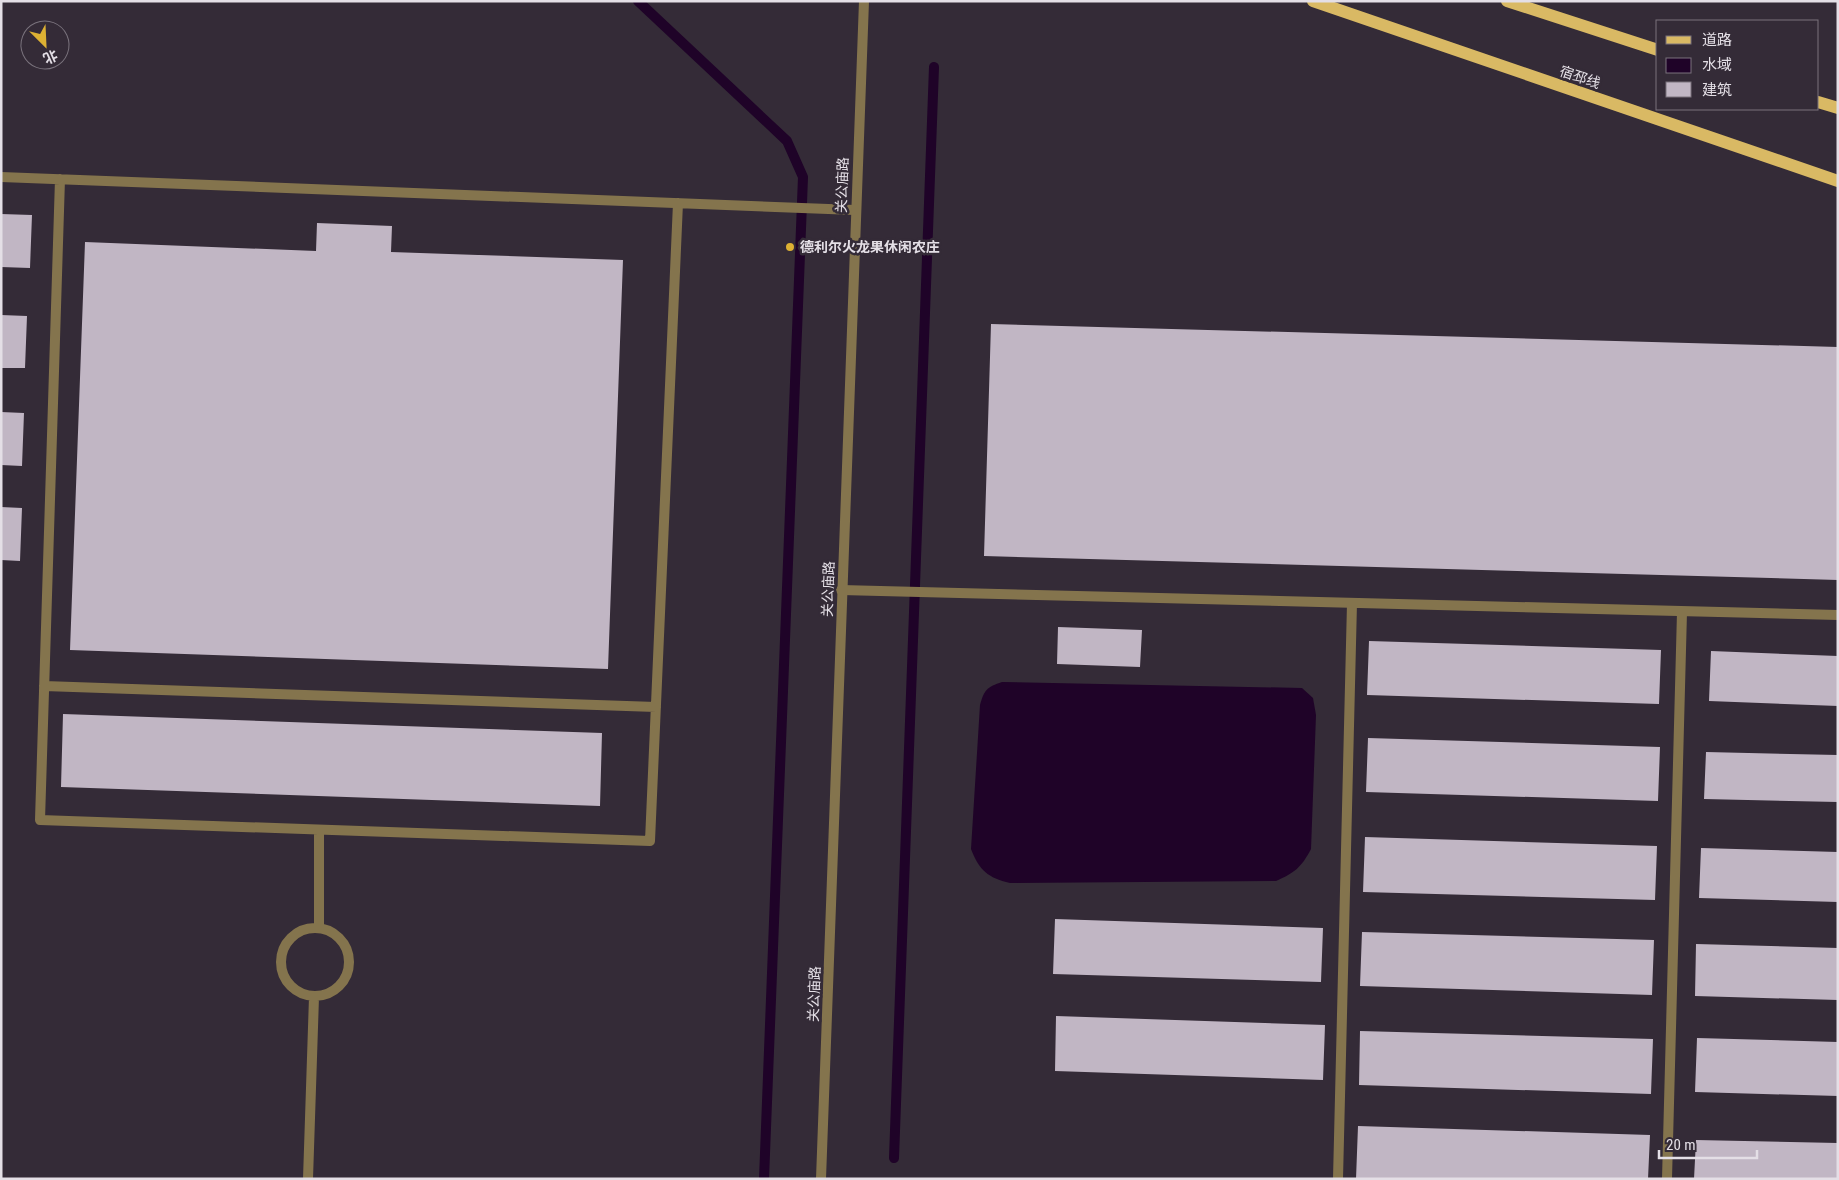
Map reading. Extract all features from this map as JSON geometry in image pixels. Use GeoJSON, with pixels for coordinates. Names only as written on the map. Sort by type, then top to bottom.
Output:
{"type":"FeatureCollection","features":[{"type":"Feature","properties":{"kind":"main road","name":"宿邳线"},"geometry":{"type":"LineString","coordinates":[[1313,1],[1838,181]]}},
{"type":"Feature","properties":{"kind":"main road"},"geometry":{"type":"LineString","coordinates":[[1507,1],[1656,49]]}},
{"type":"Feature","properties":{"kind":"main road"},"geometry":{"type":"LineString","coordinates":[[1819,102],[1838,108]]}},
{"type":"Feature","properties":{"kind":"street","name":"关公庙路"},"geometry":{"type":"LineString","coordinates":[[821,1179],[864,1]]}},
{"type":"Feature","properties":{"kind":"street"},"geometry":{"type":"LineString","coordinates":[[1,177],[855,210]]}},
{"type":"Feature","properties":{"kind":"street"},"geometry":{"type":"LineString","coordinates":[[60,180],[40,820],[650,841],[678,203]]}},
{"type":"Feature","properties":{"kind":"street"},"geometry":{"type":"LineString","coordinates":[[841,590],[1838,615]]}},
{"type":"Feature","properties":{"kind":"street"},"geometry":{"type":"LineString","coordinates":[[1338,1179],[1352,603]]}},
{"type":"Feature","properties":{"kind":"street"},"geometry":{"type":"LineString","coordinates":[[1667,1179],[1682,612]]}},
{"type":"Feature","properties":{"kind":"street"},"geometry":{"type":"LineString","coordinates":[[44,686],[656,707]]}},
{"type":"Feature","properties":{"kind":"street"},"geometry":{"type":"LineString","coordinates":[[319,830],[319,927]]}},
{"type":"Feature","properties":{"kind":"street"},"geometry":{"type":"LineString","coordinates":[[319,927],[335,933],[347,946],[350,964],[344,981],[332,993],[314,997],[295,991],[283,977],[280,958],[287,940],[301,929],[319,927]]}},
{"type":"Feature","properties":{"kind":"street"},"geometry":{"type":"LineString","coordinates":[[308,1179],[314,997]]}},
{"type":"Feature","properties":{"kind":"water"},"geometry":{"type":"Polygon","coordinates":[[[1002,682],[1302,688],[1313,698],[1316,715],[1311,849],[1304,861],[1296,869],[1276,881],[1010,883],[990,876],[981,868],[971,849],[980,705],[987,690],[1002,682]]]}},
{"type":"Feature","properties":{"kind":"building"},"geometry":{"type":"Polygon","coordinates":[[[1,214],[32,215],[30,268],[1,267],[1,214]]]}},
{"type":"Feature","properties":{"kind":"building"},"geometry":{"type":"Polygon","coordinates":[[[317,223],[392,226],[391,252],[623,260],[608,669],[70,650],[85,242],[316,251],[317,223]]]}},
{"type":"Feature","properties":{"kind":"building"},"geometry":{"type":"Polygon","coordinates":[[[1,315],[27,316],[25,368],[1,368],[1,315]]]}},
{"type":"Feature","properties":{"kind":"building"},"geometry":{"type":"Polygon","coordinates":[[[991,324],[1838,347],[1838,580],[984,556],[991,324]]]}},
{"type":"Feature","properties":{"kind":"building"},"geometry":{"type":"Polygon","coordinates":[[[1,412],[24,413],[22,466],[1,465],[1,412]]]}},
{"type":"Feature","properties":{"kind":"building"},"geometry":{"type":"Polygon","coordinates":[[[1,507],[22,508],[20,561],[1,560],[1,507]]]}},
{"type":"Feature","properties":{"kind":"building"},"geometry":{"type":"Polygon","coordinates":[[[1058,627],[1142,630],[1140,667],[1057,664],[1058,627]]]}},
{"type":"Feature","properties":{"kind":"building"},"geometry":{"type":"Polygon","coordinates":[[[1369,641],[1661,650],[1659,704],[1367,695],[1369,641]]]}},
{"type":"Feature","properties":{"kind":"building"},"geometry":{"type":"Polygon","coordinates":[[[1711,651],[1838,656],[1838,706],[1709,701],[1711,651]]]}},
{"type":"Feature","properties":{"kind":"building"},"geometry":{"type":"Polygon","coordinates":[[[63,714],[602,733],[600,806],[61,787],[63,714]]]}},
{"type":"Feature","properties":{"kind":"building"},"geometry":{"type":"Polygon","coordinates":[[[1368,738],[1660,747],[1658,801],[1366,792],[1368,738]]]}},
{"type":"Feature","properties":{"kind":"building"},"geometry":{"type":"Polygon","coordinates":[[[1706,752],[1838,755],[1838,802],[1704,799],[1706,752]]]}},
{"type":"Feature","properties":{"kind":"building"},"geometry":{"type":"Polygon","coordinates":[[[1365,837],[1657,846],[1655,900],[1363,892],[1365,837]]]}},
{"type":"Feature","properties":{"kind":"building"},"geometry":{"type":"Polygon","coordinates":[[[1701,848],[1838,852],[1838,902],[1699,898],[1701,848]]]}},
{"type":"Feature","properties":{"kind":"building"},"geometry":{"type":"Polygon","coordinates":[[[1055,919],[1323,928],[1321,982],[1053,974],[1055,919]]]}},
{"type":"Feature","properties":{"kind":"building"},"geometry":{"type":"Polygon","coordinates":[[[1362,932],[1654,940],[1652,995],[1360,986],[1362,932]]]}},
{"type":"Feature","properties":{"kind":"building"},"geometry":{"type":"Polygon","coordinates":[[[1696,944],[1838,948],[1838,1000],[1695,996],[1696,944]]]}},
{"type":"Feature","properties":{"kind":"building"},"geometry":{"type":"Polygon","coordinates":[[[1056,1016],[1325,1025],[1323,1080],[1055,1071],[1056,1016]]]}},
{"type":"Feature","properties":{"kind":"building"},"geometry":{"type":"Polygon","coordinates":[[[1360,1031],[1653,1039],[1651,1094],[1359,1085],[1360,1031]]]}},
{"type":"Feature","properties":{"kind":"building"},"geometry":{"type":"Polygon","coordinates":[[[1697,1038],[1838,1042],[1838,1096],[1695,1092],[1697,1038]]]}},
{"type":"Feature","properties":{"kind":"building"},"geometry":{"type":"Polygon","coordinates":[[[1358,1126],[1650,1135],[1648,1179],[1356,1179],[1358,1126]]]}},
{"type":"Feature","properties":{"kind":"building"},"geometry":{"type":"Polygon","coordinates":[[[1696,1140],[1838,1143],[1838,1179],[1694,1179],[1696,1140]]]}},
{"type":"Feature","properties":{"kind":"waterway"},"geometry":{"type":"LineString","coordinates":[[638,1],[787,141],[803,177],[764,1179]]}},
{"type":"Feature","properties":{"kind":"waterway"},"geometry":{"type":"LineString","coordinates":[[894,1158],[934,67]]}},
{"type":"Feature","properties":{"kind":"place","name":"德利尔火龙果休闲农庄"},"geometry":{"type":"Point","coordinates":[790,247]}}]}
